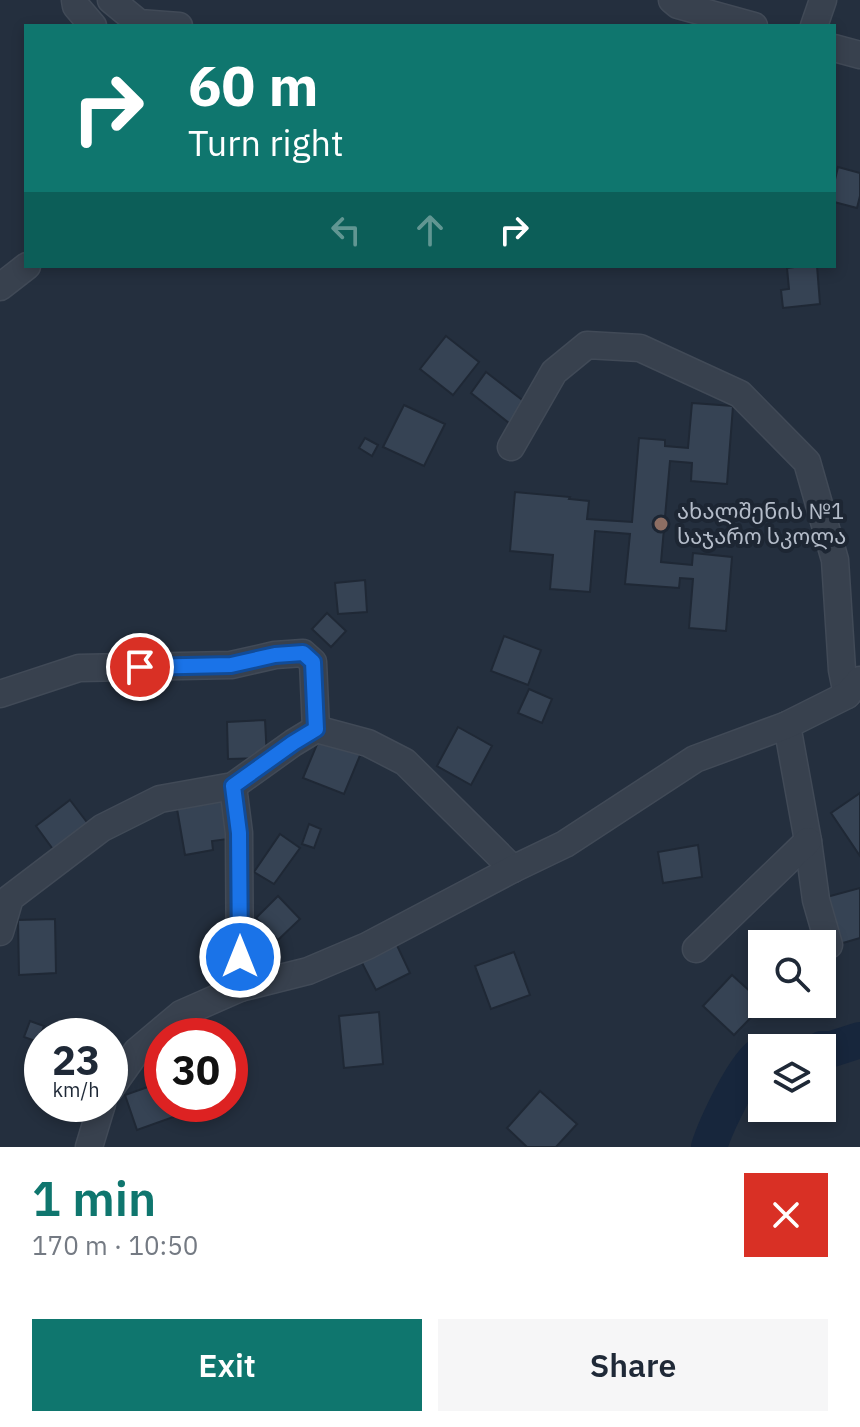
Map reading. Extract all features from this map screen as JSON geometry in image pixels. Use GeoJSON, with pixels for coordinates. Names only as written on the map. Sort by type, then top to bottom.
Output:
{"type":"FeatureCollection","features":[{"type":"Feature","properties":{"kind":"street"},"geometry":{"type":"LineString","coordinates":[[75,0],[76,6],[91,24]]}},
{"type":"Feature","properties":{"kind":"street"},"geometry":{"type":"LineString","coordinates":[[111,0],[139,23],[152,24]]}},
{"type":"Feature","properties":{"kind":"street"},"geometry":{"type":"LineString","coordinates":[[672,0],[678,5],[747,24]]}},
{"type":"Feature","properties":{"kind":"street"},"geometry":{"type":"LineString","coordinates":[[815,24],[823,0]]}},
{"type":"Feature","properties":{"kind":"street"},"geometry":{"type":"LineString","coordinates":[[836,49],[860,55]]}},
{"type":"Feature","properties":{"kind":"street"},"geometry":{"type":"LineString","coordinates":[[0,287],[24,268]]}},
{"type":"Feature","properties":{"kind":"street"},"geometry":{"type":"LineString","coordinates":[[128,1064],[137,1051],[181,1014],[240,988],[308,971],[367,946],[565,844],[695,759],[787,725],[854,687],[842,670],[835,560],[807,462],[740,394],[640,348],[587,345],[554,372],[511,447]]}},
{"type":"Feature","properties":{"kind":"street"},"geometry":{"type":"LineString","coordinates":[[0,694],[79,668],[231,665],[275,655],[303,653],[313,662],[316,729]]}},
{"type":"Feature","properties":{"kind":"street"},"geometry":{"type":"LineString","coordinates":[[787,725],[816,900],[825,930]]}},
{"type":"Feature","properties":{"kind":"street"},"geometry":{"type":"LineString","coordinates":[[0,932],[10,898],[102,828],[160,799],[233,786],[316,729],[368,743],[405,762],[513,869]]}},
{"type":"Feature","properties":{"kind":"street"},"geometry":{"type":"LineString","coordinates":[[233,786],[239,833],[240,988]]}},
{"type":"Feature","properties":{"kind":"street"},"geometry":{"type":"LineString","coordinates":[[696,949],[808,841]]}},
{"type":"Feature","properties":{"kind":"street"},"geometry":{"type":"LineString","coordinates":[[89,1147],[97,1122]]}},
{"type":"Feature","properties":{"kind":"building"},"geometry":{"type":"Polygon","coordinates":[[[838,167],[860,173],[857,208],[836,203],[838,167]]]}},
{"type":"Feature","properties":{"kind":"building"},"geometry":{"type":"Polygon","coordinates":[[[787,268],[817,268],[820,304],[783,308],[781,290],[789,289],[787,268]]]}},
{"type":"Feature","properties":{"kind":"building"},"geometry":{"type":"Polygon","coordinates":[[[446,336],[479,362],[453,395],[420,369],[446,336]]]}},
{"type":"Feature","properties":{"kind":"building"},"geometry":{"type":"Polygon","coordinates":[[[486,372],[530,406],[514,427],[471,393],[486,372]]]}},
{"type":"Feature","properties":{"kind":"building"},"geometry":{"type":"Polygon","coordinates":[[[692,403],[733,406],[727,484],[691,481],[692,463],[670,461],[661,562],[692,565],[693,553],[732,557],[726,631],[689,628],[693,579],[680,578],[679,588],[625,584],[630,534],[595,531],[590,592],[550,589],[553,555],[510,551],[515,492],[589,501],[587,519],[632,522],[639,438],[665,440],[665,446],[688,448],[692,403]]]}},
{"type":"Feature","properties":{"kind":"building"},"geometry":{"type":"Polygon","coordinates":[[[404,405],[445,424],[424,466],[383,447],[404,405]]]}},
{"type":"Feature","properties":{"kind":"building"},"geometry":{"type":"Polygon","coordinates":[[[365,438],[378,445],[372,456],[359,448],[365,438]]]}},
{"type":"Feature","properties":{"kind":"building"},"geometry":{"type":"Polygon","coordinates":[[[365,580],[367,612],[338,614],[335,583],[365,580]]]}},
{"type":"Feature","properties":{"kind":"building"},"geometry":{"type":"Polygon","coordinates":[[[327,613],[346,631],[331,647],[312,629],[327,613]]]}},
{"type":"Feature","properties":{"kind":"building"},"geometry":{"type":"Polygon","coordinates":[[[504,636],[541,650],[528,685],[491,671],[504,636]]]}},
{"type":"Feature","properties":{"kind":"building"},"geometry":{"type":"Polygon","coordinates":[[[529,689],[552,699],[542,723],[518,713],[529,689]]]}},
{"type":"Feature","properties":{"kind":"building"},"geometry":{"type":"Polygon","coordinates":[[[265,720],[267,758],[228,759],[227,722],[265,720]]]}},
{"type":"Feature","properties":{"kind":"building"},"geometry":{"type":"Polygon","coordinates":[[[458,727],[492,746],[471,785],[437,766],[458,727]]]}},
{"type":"Feature","properties":{"kind":"building"},"geometry":{"type":"Polygon","coordinates":[[[320,737],[361,753],[344,794],[303,778],[320,737]]]}},
{"type":"Feature","properties":{"kind":"building"},"geometry":{"type":"Polygon","coordinates":[[[860,793],[860,856],[831,813],[860,793]]]}},
{"type":"Feature","properties":{"kind":"building"},"geometry":{"type":"Polygon","coordinates":[[[221,796],[228,839],[212,841],[213,850],[185,855],[176,803],[221,796]]]}},
{"type":"Feature","properties":{"kind":"building"},"geometry":{"type":"Polygon","coordinates":[[[70,800],[89,825],[55,852],[36,826],[70,800]]]}},
{"type":"Feature","properties":{"kind":"building"},"geometry":{"type":"Polygon","coordinates":[[[309,824],[321,829],[314,848],[302,844],[309,824]]]}},
{"type":"Feature","properties":{"kind":"building"},"geometry":{"type":"Polygon","coordinates":[[[280,834],[300,848],[274,884],[254,872],[280,834]]]}},
{"type":"Feature","properties":{"kind":"building"},"geometry":{"type":"Polygon","coordinates":[[[698,845],[702,877],[663,883],[658,852],[698,845]]]}},
{"type":"Feature","properties":{"kind":"building"},"geometry":{"type":"Polygon","coordinates":[[[860,888],[860,938],[836,945],[836,930],[832,930],[823,898],[860,888]]]}},
{"type":"Feature","properties":{"kind":"building"},"geometry":{"type":"Polygon","coordinates":[[[278,896],[300,919],[278,940],[256,918],[278,896]]]}},
{"type":"Feature","properties":{"kind":"building"},"geometry":{"type":"Polygon","coordinates":[[[55,919],[56,973],[19,975],[18,920],[55,919]]]}},
{"type":"Feature","properties":{"kind":"building"},"geometry":{"type":"Polygon","coordinates":[[[394,939],[410,973],[376,990],[359,957],[394,939]]]}},
{"type":"Feature","properties":{"kind":"building"},"geometry":{"type":"Polygon","coordinates":[[[514,952],[530,995],[491,1009],[475,966],[514,952]]]}},
{"type":"Feature","properties":{"kind":"building"},"geometry":{"type":"Polygon","coordinates":[[[732,975],[748,990],[748,1018],[750,1018],[734,1035],[703,1006],[732,975]]]}},
{"type":"Feature","properties":{"kind":"building"},"geometry":{"type":"Polygon","coordinates":[[[379,1012],[383,1064],[344,1068],[339,1016],[379,1012]]]}},
{"type":"Feature","properties":{"kind":"building"},"geometry":{"type":"Polygon","coordinates":[[[144,1088],[144,1122],[159,1122],[137,1130],[128,1094],[144,1088]]]}},
{"type":"Feature","properties":{"kind":"building"},"geometry":{"type":"Polygon","coordinates":[[[540,1091],[577,1124],[556,1147],[527,1147],[507,1128],[540,1091]]]}},
{"type":"Feature","properties":{"kind":"waterway"},"geometry":{"type":"LineString","coordinates":[[836,1048],[860,1040]]}},
{"type":"Feature","properties":{"kind":"waterway"},"geometry":{"type":"LineString","coordinates":[[709,1147],[724,1111],[748,1068]]}},
{"type":"Feature","properties":{"kind":"place","name":"ახალშენის №1 საჯარო სკოლა"},"geometry":{"type":"Point","coordinates":[661,524]}},
{"type":"Feature","properties":{"kind":"route"},"geometry":{"type":"LineString","coordinates":[[140,667],[231,665],[275,655],[303,653],[313,662],[316,729],[233,786],[239,833],[240,957]]}}]}
